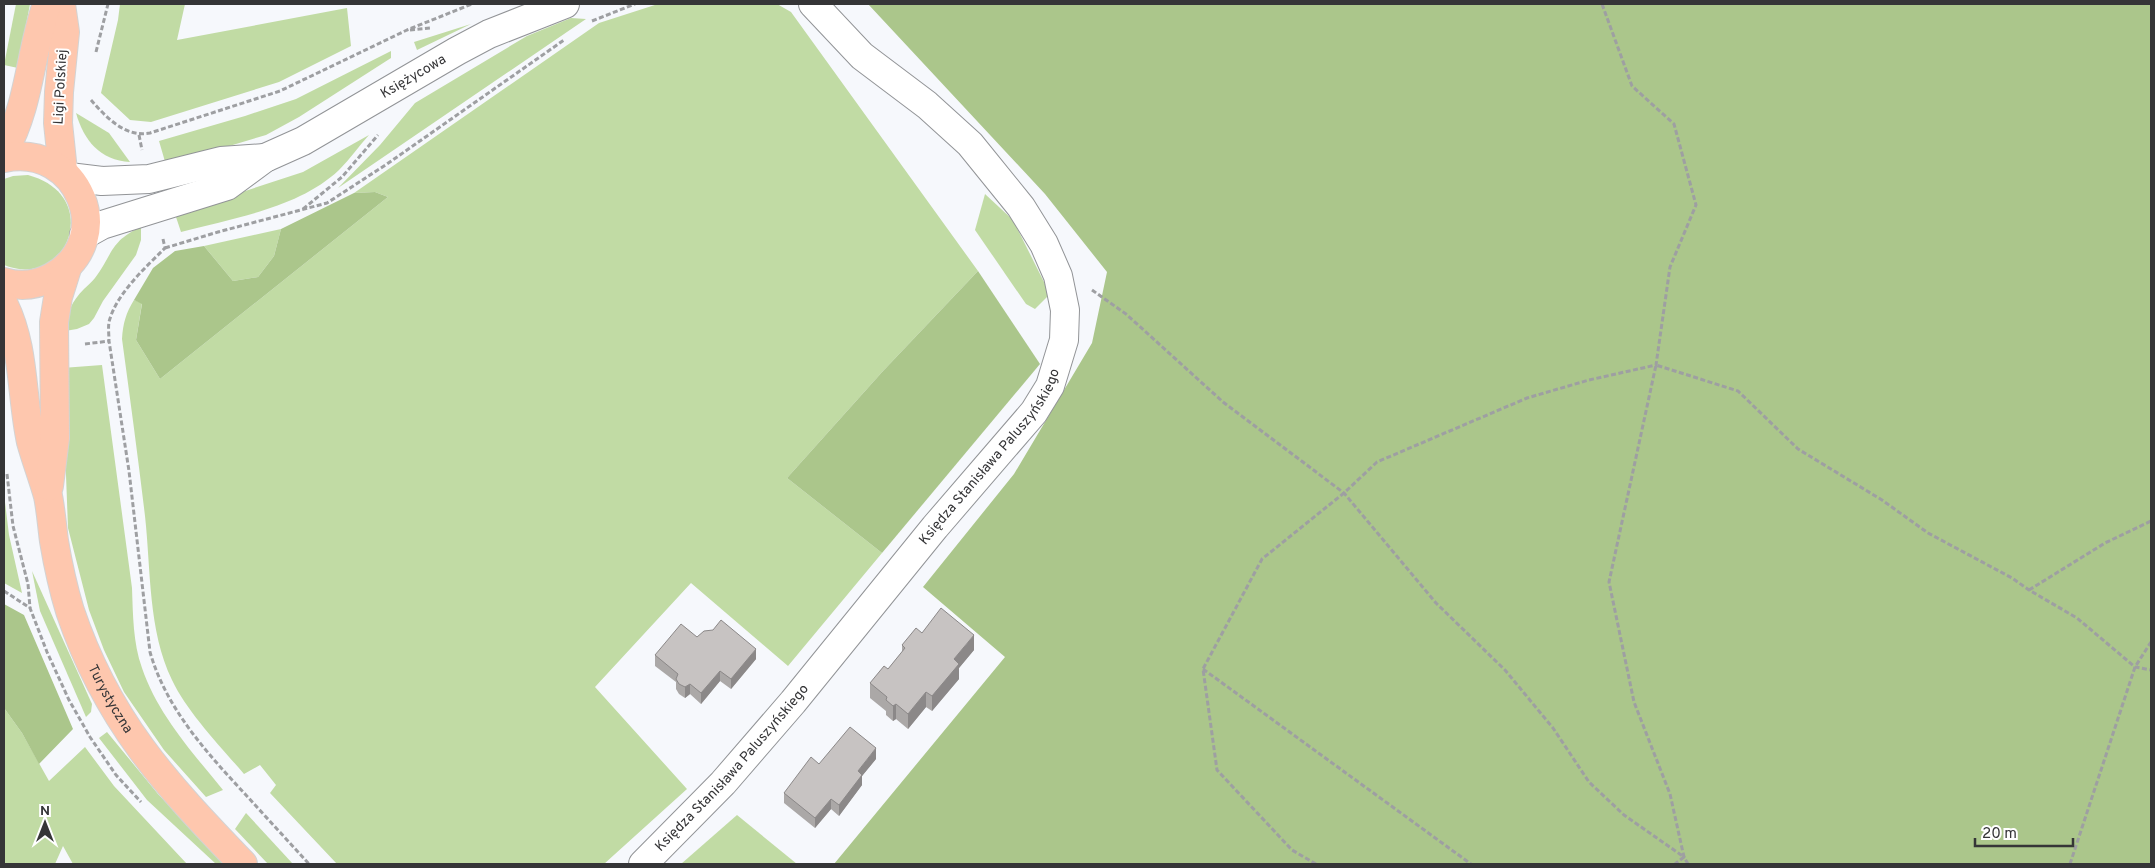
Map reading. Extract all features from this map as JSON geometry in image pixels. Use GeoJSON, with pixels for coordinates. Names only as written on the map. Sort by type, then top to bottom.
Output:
{"type":"FeatureCollection","features":[{"type":"Feature","properties":{"kind":"main road","name":"Ligi Polskiej"},"geometry":{"type":"LineString","coordinates":[[4,151],[20,114],[39,27],[47,4]]}},
{"type":"Feature","properties":{"kind":"main road","name":"Ligi Polskiej"},"geometry":{"type":"LineString","coordinates":[[61,4],[65,32],[58,123],[66,174]]}},
{"type":"Feature","properties":{"kind":"main road"},"geometry":{"type":"LineString","coordinates":[[4,158],[31,156],[48,162],[66,174],[80,193],[84,203],[86,224],[84,234]]}},
{"type":"Feature","properties":{"kind":"main road","name":"Turystyczna"},"geometry":{"type":"LineString","coordinates":[[48,498],[55,438],[54,322],[58,297],[68,266],[78,251],[84,234]]}},
{"type":"Feature","properties":{"kind":"main road"},"geometry":{"type":"LineString","coordinates":[[4,282],[29,284],[40,282],[68,266]]}},
{"type":"Feature","properties":{"kind":"main road","name":"Turystyczna"},"geometry":{"type":"LineString","coordinates":[[4,305],[16,340],[31,441],[48,498],[57,559],[65,595],[83,647],[106,696],[125,728],[154,767],[243,864]]}},
{"type":"Feature","properties":{"kind":"street","name":"Księżycowa"},"geometry":{"type":"LineString","coordinates":[[84,234],[102,225],[227,186],[266,158],[303,141],[458,51],[498,31],[565,4]]}},
{"type":"Feature","properties":{"kind":"street","name":"Księdza Stanisława Paluszyńskiego"},"geometry":{"type":"LineString","coordinates":[[643,864],[718,789],[759,742],[935,527],[1038,407],[1056,372],[1065,332],[1063,293],[1053,262],[1034,226],[1021,207],[970,144],[927,106],[862,56],[813,4]]}},
{"type":"Feature","properties":{"kind":"street","name":"Księżycowa"},"geometry":{"type":"LineString","coordinates":[[66,174],[102,181],[149,179],[221,161],[266,158]]}},
{"type":"Feature","properties":{"kind":"path"},"geometry":{"type":"LineString","coordinates":[[85,95],[120,128],[139,135],[150,133],[280,91],[407,30],[472,4]]}},
{"type":"Feature","properties":{"kind":"path"},"geometry":{"type":"LineString","coordinates":[[587,24],[601,16],[635,4]]}},
{"type":"Feature","properties":{"kind":"path"},"geometry":{"type":"LineString","coordinates":[[1602,4],[1632,86],[1674,124],[1696,205],[1670,267],[1656,365],[1609,582],[1634,702],[1670,794],[1684,857],[1688,864]]}},
{"type":"Feature","properties":{"kind":"path"},"geometry":{"type":"LineString","coordinates":[[309,864],[205,751],[169,699],[156,674],[150,652],[129,471],[109,341],[109,322],[124,292],[165,248],[327,203],[372,174],[566,38]]}},
{"type":"Feature","properties":{"kind":"path"},"geometry":{"type":"LineString","coordinates":[[303,210],[342,176],[382,130]]}},
{"type":"Feature","properties":{"kind":"path"},"geometry":{"type":"LineString","coordinates":[[160,230],[165,248]]}},
{"type":"Feature","properties":{"kind":"path"},"geometry":{"type":"LineString","coordinates":[[1053,262],[1126,314],[1223,402],[1344,493],[1436,603],[1511,678],[1553,728],[1589,782],[1624,815],[1684,857]]}},
{"type":"Feature","properties":{"kind":"path"},"geometry":{"type":"LineString","coordinates":[[1316,864],[1292,850],[1217,770],[1203,669],[1262,559],[1344,493],[1377,462],[1527,398],[1589,380],[1656,365],[1738,391],[1798,449],[1882,500],[1928,533],[2012,578],[2028,590],[2077,618],[2135,667],[2151,670]]}},
{"type":"Feature","properties":{"kind":"path"},"geometry":{"type":"LineString","coordinates":[[6,468],[13,526],[28,584],[30,608]]}},
{"type":"Feature","properties":{"kind":"path"},"geometry":{"type":"LineString","coordinates":[[2028,590],[2105,543],[2151,521]]}},
{"type":"Feature","properties":{"kind":"path"},"geometry":{"type":"LineString","coordinates":[[2070,864],[2135,667],[2151,642]]}},
{"type":"Feature","properties":{"kind":"path"},"geometry":{"type":"LineString","coordinates":[[1203,669],[1471,864]]}},
{"type":"Feature","properties":{"kind":"path"},"geometry":{"type":"LineString","coordinates":[[1675,864],[1684,857]]}},
{"type":"Feature","properties":{"kind":"green space"},"geometry":{"type":"Polygon","coordinates":[[[16,4],[30,4],[18,68],[4,65],[16,4]]]}},
{"type":"Feature","properties":{"kind":"green space"},"geometry":{"type":"Polygon","coordinates":[[[120,4],[185,4],[177,40],[347,8],[351,46],[279,82],[151,122],[130,120],[101,93],[120,4]]]}},
{"type":"Feature","properties":{"kind":"green space"},"geometry":{"type":"Polygon","coordinates":[[[658,4],[777,4],[791,12],[978,271],[883,371],[787,478],[882,553],[788,666],[691,583],[595,687],[687,789],[604,864],[337,864],[270,793],[276,785],[260,765],[244,774],[215,741],[178,692],[164,661],[154,620],[145,516],[122,339],[127,314],[134,300],[142,303],[136,340],[160,379],[388,197],[375,192],[354,193],[599,23],[658,4]]]}},
{"type":"Feature","properties":{"kind":"green space"},"geometry":{"type":"Polygon","coordinates":[[[868,4],[2151,4],[2151,864],[834,864],[1005,657],[923,587],[1014,474],[1092,343],[1107,272],[1045,194],[868,4]]]}},
{"type":"Feature","properties":{"kind":"green space"},"geometry":{"type":"Polygon","coordinates":[[[571,18],[586,19],[338,188],[380,145],[415,103],[527,36],[571,18]]]}},
{"type":"Feature","properties":{"kind":"green space"},"geometry":{"type":"Polygon","coordinates":[[[471,24],[417,50],[414,42],[471,24]]]}},
{"type":"Feature","properties":{"kind":"green space"},"geometry":{"type":"Polygon","coordinates":[[[391,51],[391,58],[299,117],[266,135],[166,165],[159,141],[296,99],[391,51]]]}},
{"type":"Feature","properties":{"kind":"green space"},"geometry":{"type":"Polygon","coordinates":[[[76,113],[109,133],[130,162],[110,157],[95,147],[84,132],[76,113]]]}},
{"type":"Feature","properties":{"kind":"green space"},"geometry":{"type":"Polygon","coordinates":[[[369,135],[339,170],[305,194],[264,210],[181,232],[175,214],[303,172],[369,135]]]}},
{"type":"Feature","properties":{"kind":"green space"},"geometry":{"type":"Polygon","coordinates":[[[28,175],[51,186],[65,201],[71,219],[68,237],[60,253],[45,265],[27,269],[4,265],[4,179],[28,175]]]}},
{"type":"Feature","properties":{"kind":"green space"},"geometry":{"type":"Polygon","coordinates":[[[375,192],[388,197],[160,379],[136,340],[142,304],[134,300],[153,268],[175,251],[204,246],[233,281],[258,277],[274,256],[281,229],[354,193],[375,192]]]}},
{"type":"Feature","properties":{"kind":"green space"},"geometry":{"type":"Polygon","coordinates":[[[985,194],[1013,220],[1050,294],[1035,309],[1026,304],[975,230],[985,194]]]}},
{"type":"Feature","properties":{"kind":"green space"},"geometry":{"type":"Polygon","coordinates":[[[141,227],[141,240],[136,255],[103,301],[94,318],[89,324],[65,331],[68,313],[76,298],[95,278],[118,243],[131,232],[141,227]]]}},
{"type":"Feature","properties":{"kind":"green space"},"geometry":{"type":"Polygon","coordinates":[[[281,229],[274,256],[258,277],[233,281],[204,246],[281,229]]]}},
{"type":"Feature","properties":{"kind":"green space"},"geometry":{"type":"Polygon","coordinates":[[[978,271],[1040,364],[882,553],[787,478],[883,371],[978,271]]]}},
{"type":"Feature","properties":{"kind":"green space"},"geometry":{"type":"Polygon","coordinates":[[[102,365],[132,588],[134,629],[139,658],[149,685],[167,718],[188,748],[223,790],[206,797],[164,750],[124,692],[104,650],[89,610],[68,528],[62,368],[102,365]]]}},
{"type":"Feature","properties":{"kind":"green space"},"geometry":{"type":"Polygon","coordinates":[[[5,502],[9,535],[22,593],[4,583],[5,502]]]}},
{"type":"Feature","properties":{"kind":"green space"},"geometry":{"type":"Polygon","coordinates":[[[32,571],[92,704],[91,712],[86,717],[40,611],[32,571]]]}},
{"type":"Feature","properties":{"kind":"green space"},"geometry":{"type":"Polygon","coordinates":[[[4,604],[24,615],[73,729],[39,764],[22,733],[4,708],[4,604]]]}},
{"type":"Feature","properties":{"kind":"green space"},"geometry":{"type":"Polygon","coordinates":[[[4,708],[22,733],[49,781],[85,747],[114,786],[187,864],[73,864],[63,846],[55,864],[4,864],[4,708]]]}},
{"type":"Feature","properties":{"kind":"green space"},"geometry":{"type":"Polygon","coordinates":[[[107,732],[158,794],[225,864],[216,864],[147,800],[99,738],[107,732]]]}},
{"type":"Feature","properties":{"kind":"green space"},"geometry":{"type":"Polygon","coordinates":[[[246,813],[293,864],[268,864],[235,829],[246,813]]]}},
{"type":"Feature","properties":{"kind":"green space"},"geometry":{"type":"Polygon","coordinates":[[[737,815],[797,864],[681,864],[737,815]]]}},
{"type":"Feature","properties":{"kind":"building"},"geometry":{"type":"Polygon","coordinates":[[[941,608],[974,635],[954,659],[959,664],[932,696],[926,692],[908,714],[896,704],[893,706],[886,700],[887,697],[870,683],[884,666],[888,669],[905,648],[902,645],[916,628],[922,633],[941,608]]]}},
{"type":"Feature","properties":{"kind":"building"},"geometry":{"type":"Polygon","coordinates":[[[721,620],[756,649],[731,679],[720,671],[701,693],[690,684],[685,687],[679,684],[676,679],[678,674],[655,655],[681,624],[697,637],[704,631],[713,630],[721,620]]]}},
{"type":"Feature","properties":{"kind":"building"},"geometry":{"type":"Polygon","coordinates":[[[850,727],[876,748],[858,771],[862,775],[839,805],[831,799],[815,818],[784,793],[811,757],[819,764],[850,727]]]}}]}
